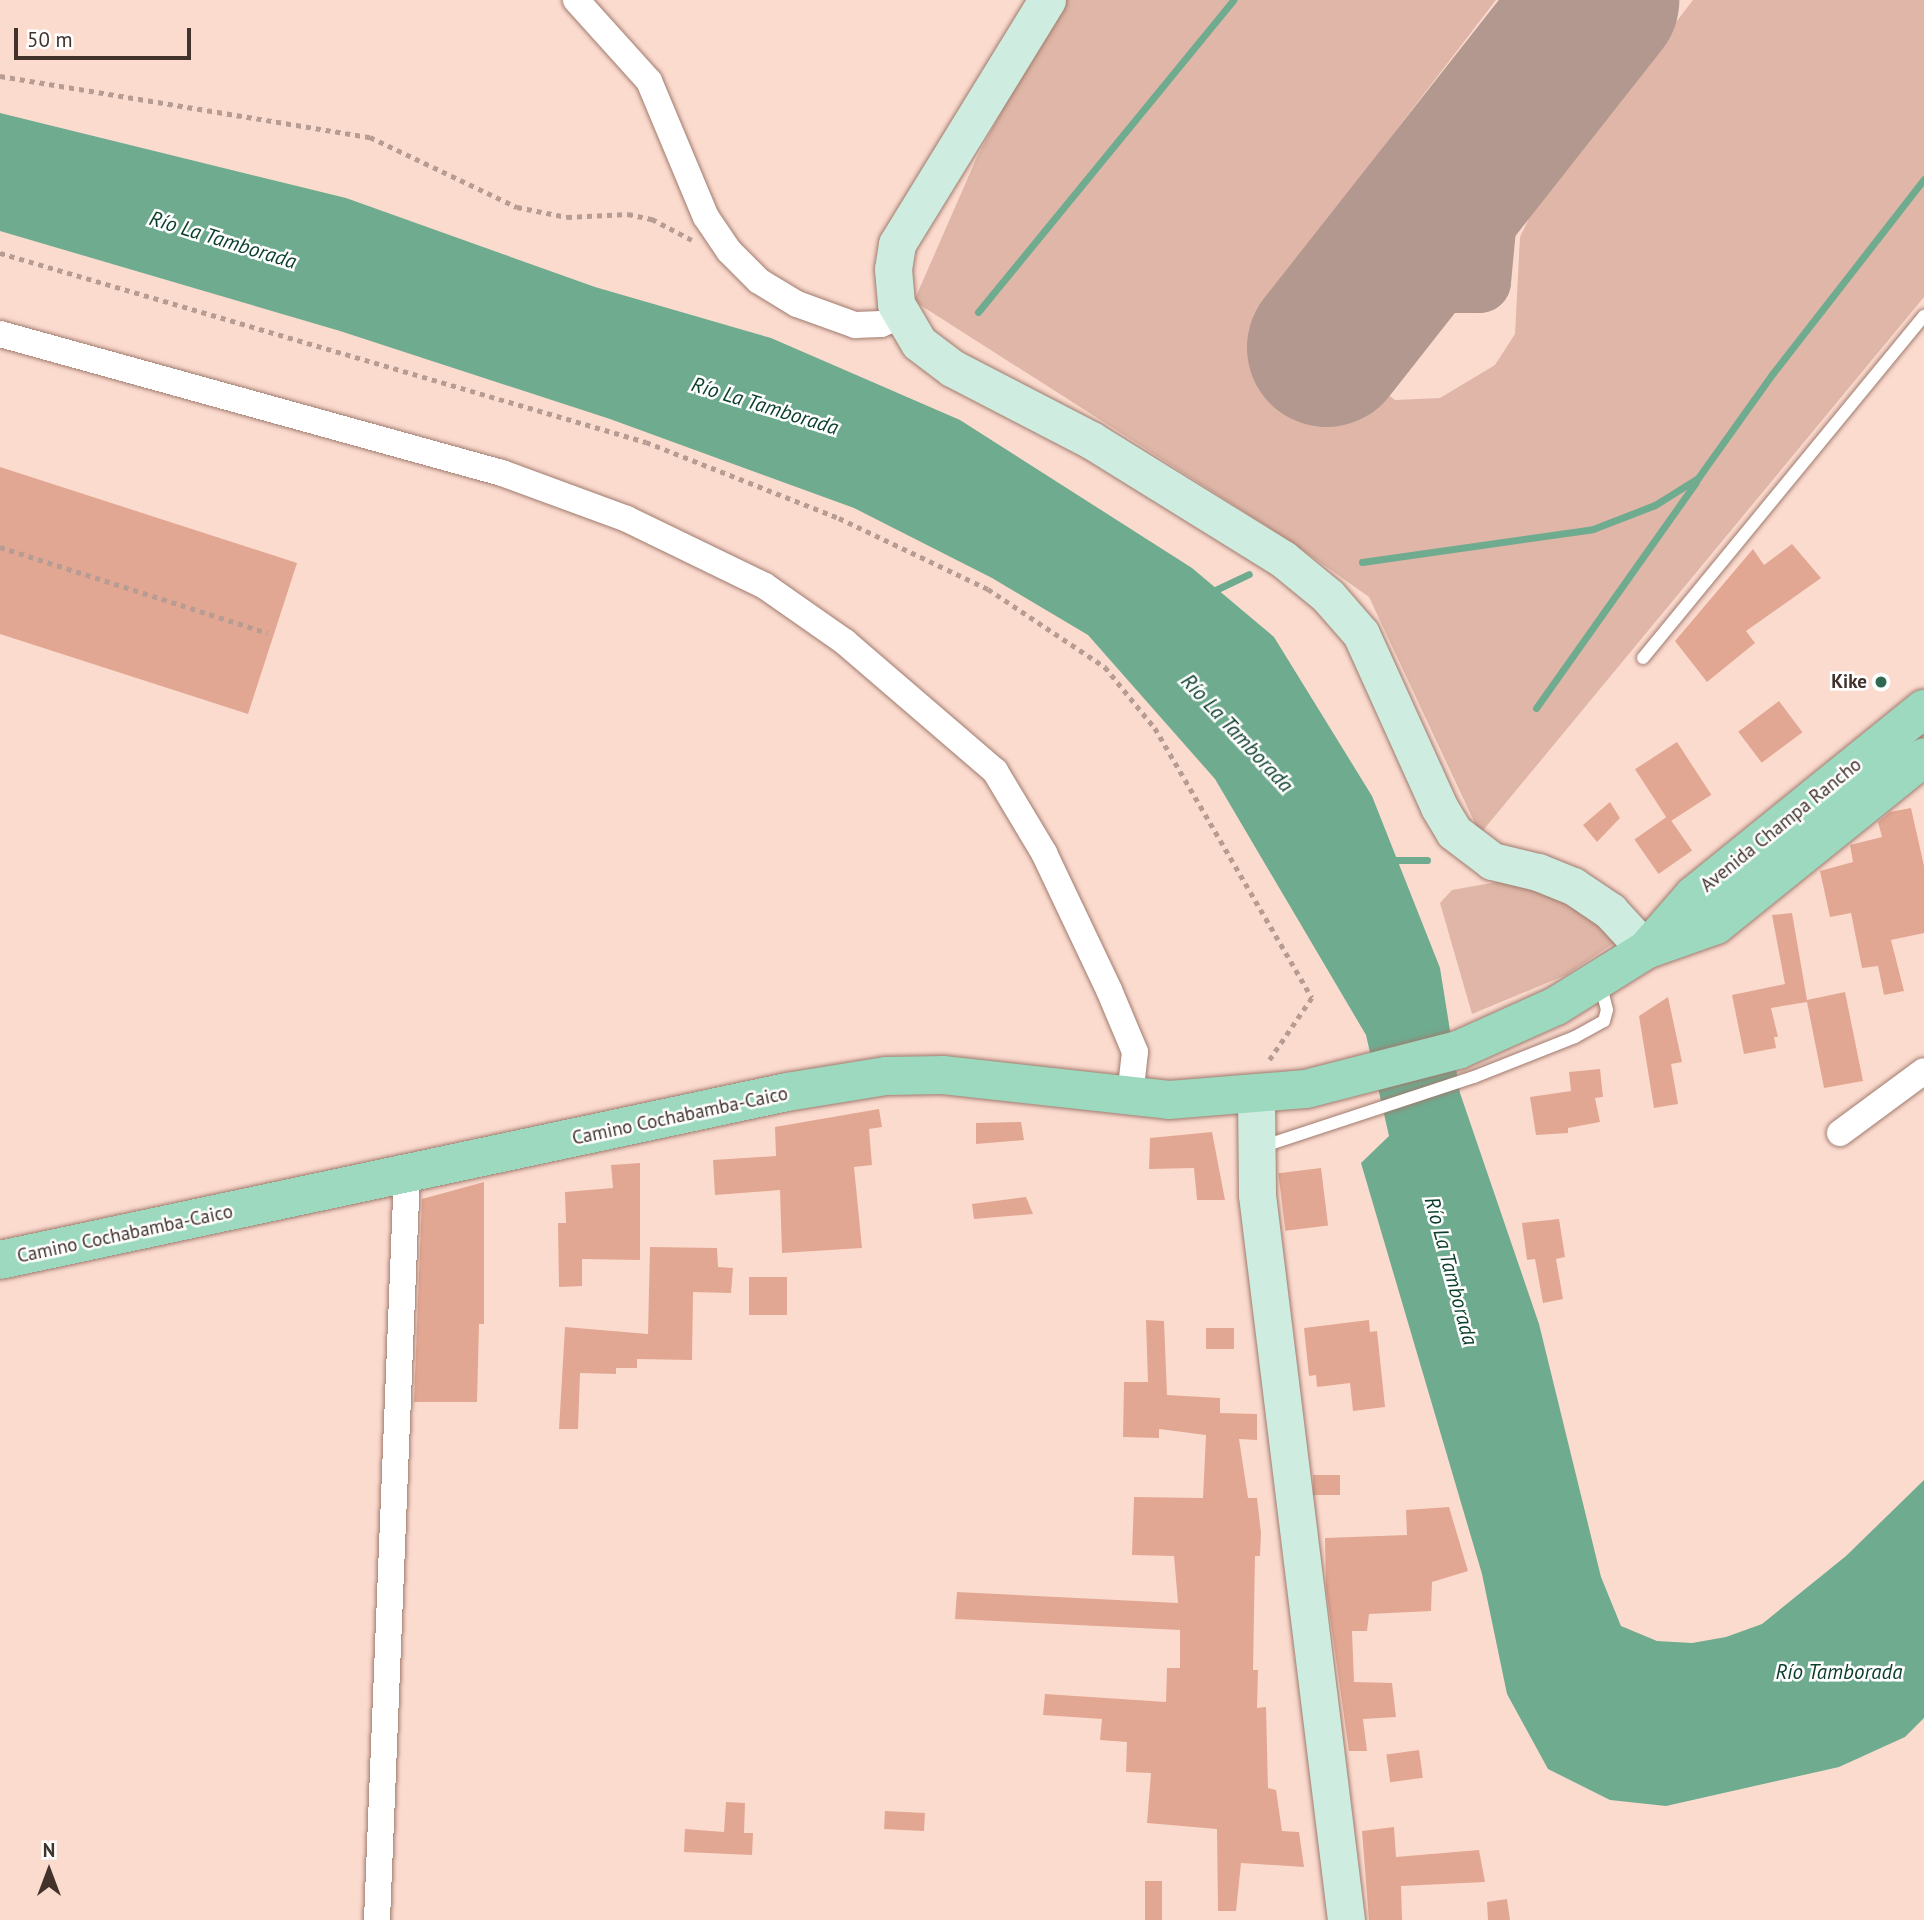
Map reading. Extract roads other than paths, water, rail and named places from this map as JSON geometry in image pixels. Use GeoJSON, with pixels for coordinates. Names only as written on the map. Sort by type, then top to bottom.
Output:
{"type":"FeatureCollection","features":[{"type":"Feature","properties":{"kind":"main road","name":"Avenida Champa Rancho"},"geometry":{"type":"LineString","coordinates":[[1367,1092],[1466,1064],[1600,982],[1646,950],[1694,895],[1924,709]]}},
{"type":"Feature","properties":{"kind":"main road","name":"Avenida Champa Rancho"},"geometry":{"type":"LineString","coordinates":[[1646,950],[1716,925],[1924,757]]}},
{"type":"Feature","properties":{"kind":"main road","name":"Camino Cochabamba-Caico"},"geometry":{"type":"LineString","coordinates":[[0,1260],[787,1092],[886,1076],[943,1075],[1170,1100],[1367,1092]]}},
{"type":"Feature","properties":{"kind":"street"},"geometry":{"type":"LineString","coordinates":[[576,0],[649,81],[717,233],[758,281],[797,304],[855,325],[881,324],[903,315]]}},
{"type":"Feature","properties":{"kind":"street"},"geometry":{"type":"LineString","coordinates":[[1047,0],[897,244],[893,269],[896,304],[919,344],[952,368],[1091,440],[1283,559],[1328,596],[1361,634],[1438,807],[1454,832],[1492,861],[1538,872],[1573,886],[1610,911],[1646,950]]}},
{"type":"Feature","properties":{"kind":"street"},"geometry":{"type":"LineString","coordinates":[[0,334],[502,473],[627,519],[765,586],[854,649],[995,771],[1044,853],[1135,1052],[1130,1096]]}},
{"type":"Feature","properties":{"kind":"street"},"geometry":{"type":"LineString","coordinates":[[1840,1133],[1924,1071]]}},
{"type":"Feature","properties":{"kind":"street"},"geometry":{"type":"LineString","coordinates":[[1256,1096],[1257,1195],[1346,1920]]}},
{"type":"Feature","properties":{"kind":"street"},"geometry":{"type":"LineString","coordinates":[[377,1920],[407,1174]]}},
{"type":"Feature","properties":{"kind":"lane"},"geometry":{"type":"LineString","coordinates":[[1643,659],[1924,316]]}},
{"type":"Feature","properties":{"kind":"lane"},"geometry":{"type":"LineString","coordinates":[[1256,1149],[1367,1092]]}},
{"type":"Feature","properties":{"kind":"water","name":"Río Tamborada"},"geometry":{"type":"Polygon","coordinates":[[[0,113],[346,198],[595,287],[771,338],[960,420],[1192,568],[1274,637],[1372,796],[1440,968],[1460,1093],[1539,1324],[1601,1577],[1621,1626],[1657,1641],[1692,1643],[1726,1637],[1762,1624],[1846,1556],[1924,1480],[1924,1718],[1905,1737],[1839,1767],[1666,1806],[1610,1800],[1548,1769],[1507,1694],[1482,1574],[1361,1163],[1389,1136],[1366,1035],[1215,779],[1088,635],[992,578],[854,508],[610,419],[340,331],[0,231],[0,113]]]}},
{"type":"Feature","properties":{"kind":"waterway"},"geometry":{"type":"LineString","coordinates":[[978,312],[1233,0]]}},
{"type":"Feature","properties":{"kind":"waterway"},"geometry":{"type":"LineString","coordinates":[[1362,562],[1593,529],[1655,505],[1698,478],[1773,373],[1924,179]]}},
{"type":"Feature","properties":{"kind":"waterway"},"geometry":{"type":"LineString","coordinates":[[1536,708],[1696,482]]}},
{"type":"Feature","properties":{"kind":"waterway"},"geometry":{"type":"LineString","coordinates":[[1209,593],[1249,574]]}},
{"type":"Feature","properties":{"kind":"waterway"},"geometry":{"type":"LineString","coordinates":[[1389,860],[1427,860]]}},
{"type":"Feature","properties":{"kind":"place","name":"Kike"},"geometry":{"type":"Point","coordinates":[1881,682]}},
{"type":"Feature","properties":{"kind":"water label","name":"Río La Tamborada"},"geometry":{"type":"Point","coordinates":[223,240]}},
{"type":"Feature","properties":{"kind":"water label","name":"Río La Tamborada"},"geometry":{"type":"Point","coordinates":[765,406]}},
{"type":"Feature","properties":{"kind":"water label","name":"Río La Tamborada"},"geometry":{"type":"Point","coordinates":[1237,733]}},
{"type":"Feature","properties":{"kind":"water label","name":"Río La Tamborada"},"geometry":{"type":"Point","coordinates":[1451,1271]}}]}
